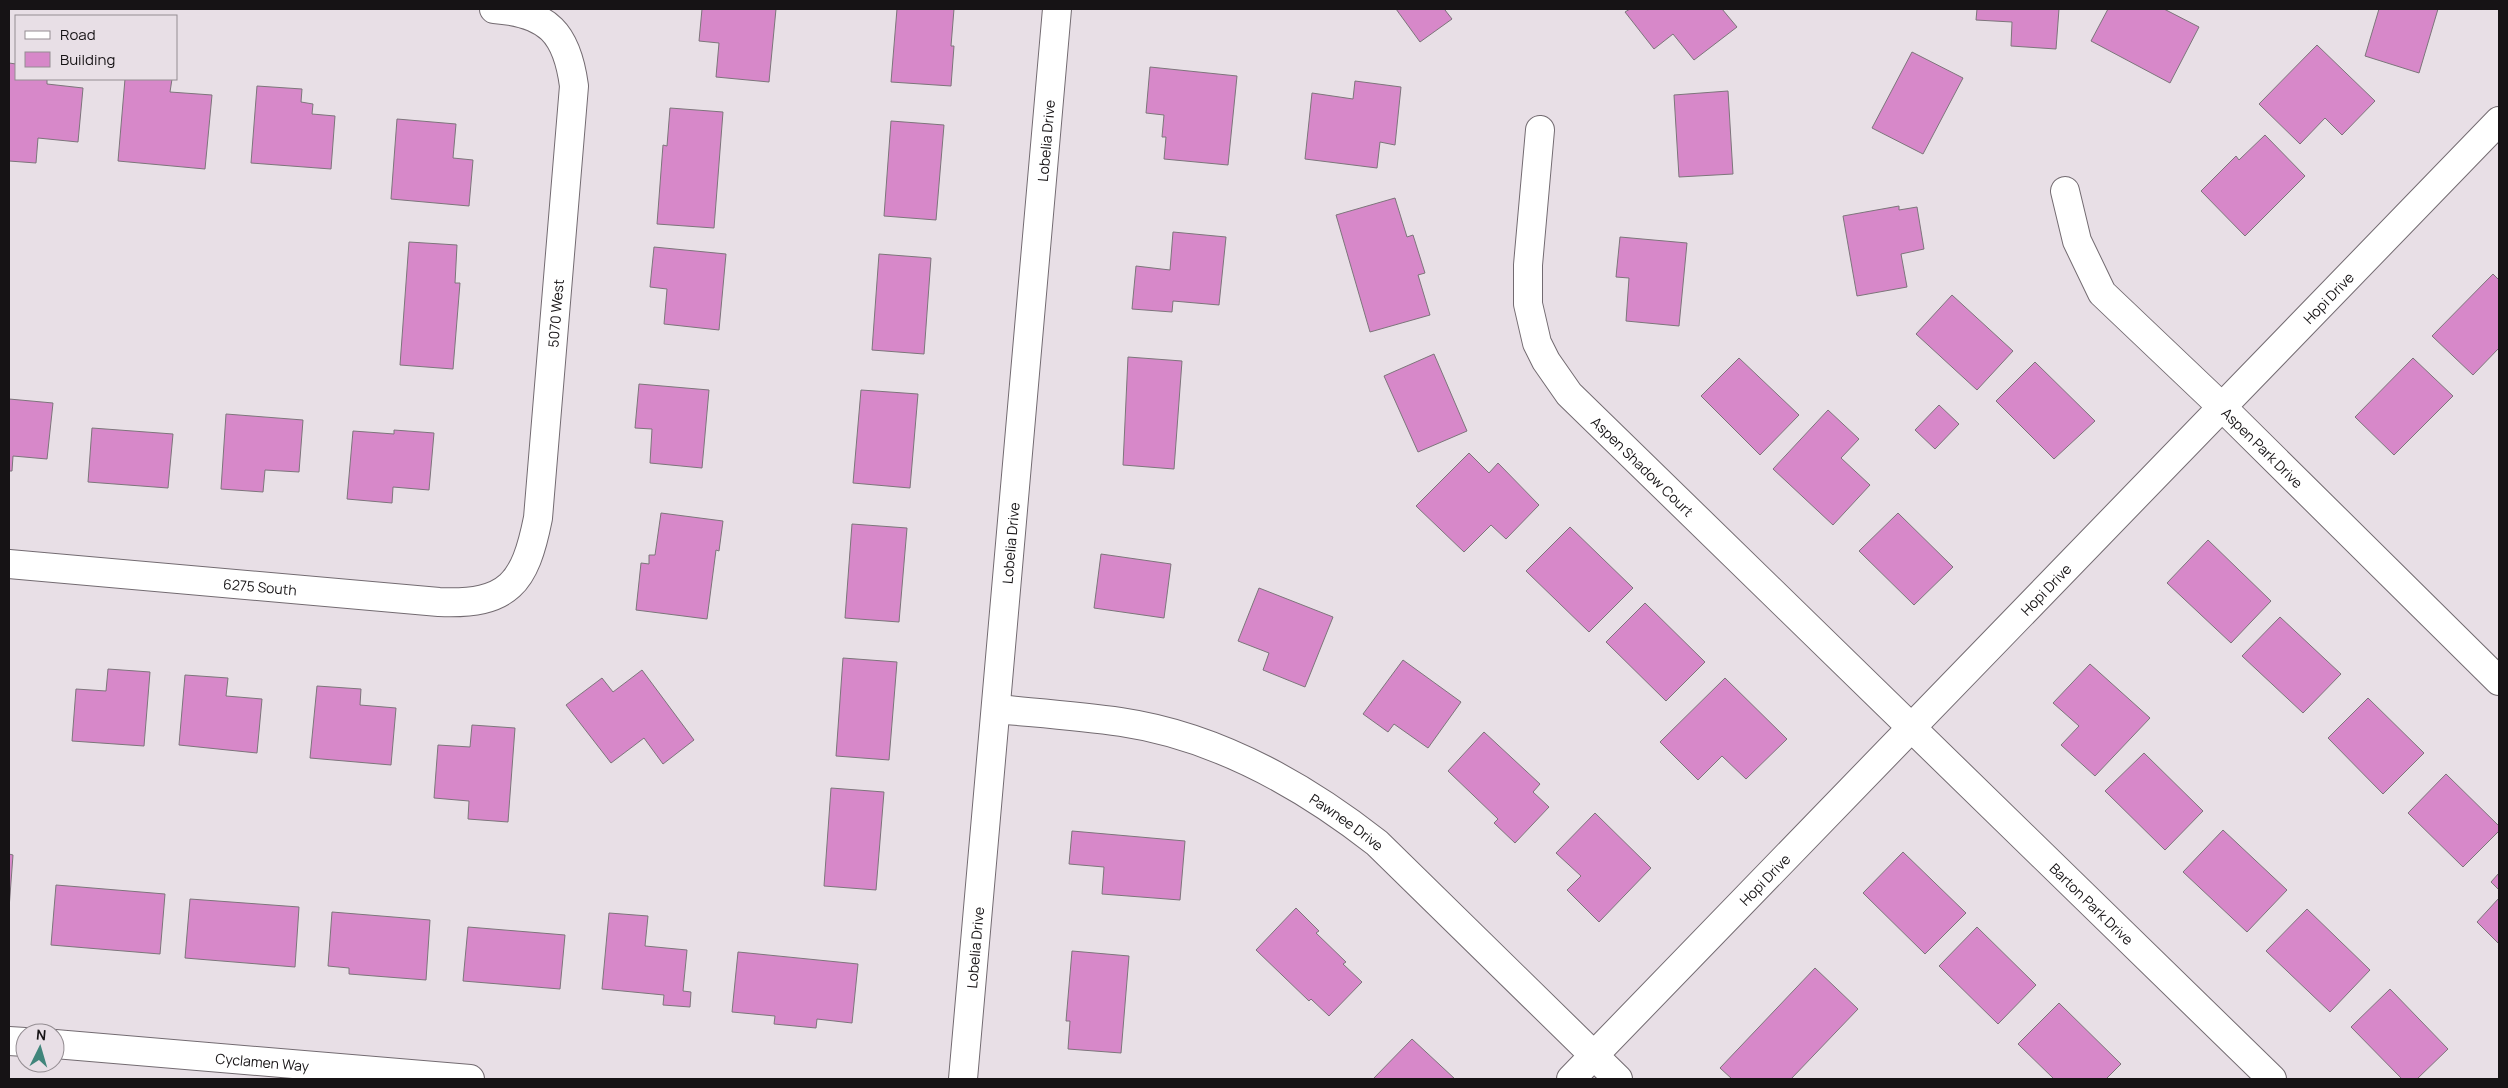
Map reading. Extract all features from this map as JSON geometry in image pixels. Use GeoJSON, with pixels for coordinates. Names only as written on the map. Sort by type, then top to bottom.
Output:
{"type":"FeatureCollection","features":[{"type":"Feature","properties":{"kind":"street","name":"5070 West"},"geometry":{"type":"LineString","coordinates":[[494,9],[530,17],[558,33],[572,66],[574,105],[538,518],[530,555],[522,572],[509,588]]}},
{"type":"Feature","properties":{"kind":"street","name":"Lobelia Drive"},"geometry":{"type":"LineString","coordinates":[[963,1079],[1057,9]]}},
{"type":"Feature","properties":{"kind":"street","name":"Hopi Drive"},"geometry":{"type":"LineString","coordinates":[[1571,1079],[2499,121]]}},
{"type":"Feature","properties":{"kind":"street","name":"Aspen Shadow Court"},"geometry":{"type":"LineString","coordinates":[[1540,130],[1528,265],[1528,304],[1537,343],[1551,369],[1569,394],[1912,728]]}},
{"type":"Feature","properties":{"kind":"street","name":"Aspen Park Drive"},"geometry":{"type":"LineString","coordinates":[[2065,191],[2077,241],[2102,293],[2223,408],[2499,682]]}},
{"type":"Feature","properties":{"kind":"street","name":"6275 South"},"geometry":{"type":"LineString","coordinates":[[9,564],[457,602],[493,596],[509,588]]}},
{"type":"Feature","properties":{"kind":"street","name":"Pawnee Drive"},"geometry":{"type":"LineString","coordinates":[[996,709],[1123,722],[1169,733],[1214,747],[1300,788],[1340,814],[1377,843],[1618,1079]]}},
{"type":"Feature","properties":{"kind":"street","name":"Barton Park Drive"},"geometry":{"type":"LineString","coordinates":[[1912,728],[2272,1079]]}},
{"type":"Feature","properties":{"kind":"street","name":"Cyclamen Way"},"geometry":{"type":"LineString","coordinates":[[65,1045],[462,1079]]}},
{"type":"Feature","properties":{"kind":"building"},"geometry":{"type":"Polygon","coordinates":[[[702,9],[776,9],[769,82],[716,77],[719,43],[699,41],[702,9]]]}},
{"type":"Feature","properties":{"kind":"building"},"geometry":{"type":"Polygon","coordinates":[[[897,9],[954,9],[951,46],[954,46],[951,86],[891,82],[897,9]]]}},
{"type":"Feature","properties":{"kind":"building"},"geometry":{"type":"Polygon","coordinates":[[[1396,9],[1447,9],[1445,10],[1452,19],[1420,42],[1396,9]]]}},
{"type":"Feature","properties":{"kind":"building"},"geometry":{"type":"Polygon","coordinates":[[[1630,9],[1722,9],[1737,27],[1694,60],[1673,34],[1654,49],[1625,12],[1630,9]]]}},
{"type":"Feature","properties":{"kind":"building"},"geometry":{"type":"Polygon","coordinates":[[[1977,9],[2059,9],[2056,49],[2011,46],[2012,22],[1976,20],[1977,9]]]}},
{"type":"Feature","properties":{"kind":"building"},"geometry":{"type":"Polygon","coordinates":[[[2108,9],[2164,9],[2199,27],[2170,83],[2091,41],[2108,9]]]}},
{"type":"Feature","properties":{"kind":"building"},"geometry":{"type":"Polygon","coordinates":[[[2379,9],[2438,9],[2419,73],[2365,56],[2379,9]]]}},
{"type":"Feature","properties":{"kind":"building"},"geometry":{"type":"Polygon","coordinates":[[[2317,45],[2375,101],[2342,135],[2325,118],[2300,144],[2259,104],[2317,45]]]}},
{"type":"Feature","properties":{"kind":"building"},"geometry":{"type":"Polygon","coordinates":[[[1912,52],[1963,78],[1923,154],[1872,128],[1912,52]]]}},
{"type":"Feature","properties":{"kind":"building"},"geometry":{"type":"Polygon","coordinates":[[[9,63],[15,64],[15,80],[47,80],[47,84],[83,88],[78,142],[38,138],[36,163],[9,161],[9,63]]]}},
{"type":"Feature","properties":{"kind":"building"},"geometry":{"type":"Polygon","coordinates":[[[1150,67],[1237,76],[1228,165],[1164,159],[1166,137],[1162,137],[1164,115],[1146,113],[1150,67]]]}},
{"type":"Feature","properties":{"kind":"building"},"geometry":{"type":"Polygon","coordinates":[[[125,80],[172,80],[170,92],[212,95],[205,169],[118,161],[125,80]]]}},
{"type":"Feature","properties":{"kind":"building"},"geometry":{"type":"Polygon","coordinates":[[[1355,81],[1401,87],[1395,145],[1380,142],[1377,168],[1305,159],[1312,93],[1353,99],[1355,81]]]}},
{"type":"Feature","properties":{"kind":"building"},"geometry":{"type":"Polygon","coordinates":[[[257,86],[302,89],[301,102],[313,104],[312,114],[335,116],[331,169],[251,163],[257,86]]]}},
{"type":"Feature","properties":{"kind":"building"},"geometry":{"type":"Polygon","coordinates":[[[1728,91],[1733,174],[1679,177],[1674,95],[1728,91]]]}},
{"type":"Feature","properties":{"kind":"building"},"geometry":{"type":"Polygon","coordinates":[[[670,108],[723,112],[714,228],[657,224],[663,145],[667,146],[670,108]]]}},
{"type":"Feature","properties":{"kind":"building"},"geometry":{"type":"Polygon","coordinates":[[[397,119],[456,124],[453,158],[473,160],[469,206],[391,199],[397,119]]]}},
{"type":"Feature","properties":{"kind":"building"},"geometry":{"type":"Polygon","coordinates":[[[891,121],[944,125],[936,220],[884,216],[891,121]]]}},
{"type":"Feature","properties":{"kind":"building"},"geometry":{"type":"Polygon","coordinates":[[[2265,135],[2305,176],[2245,236],[2201,191],[2236,156],[2239,160],[2265,135]]]}},
{"type":"Feature","properties":{"kind":"building"},"geometry":{"type":"Polygon","coordinates":[[[1395,198],[1407,237],[1413,235],[1425,273],[1418,275],[1430,315],[1370,332],[1336,215],[1395,198]]]}},
{"type":"Feature","properties":{"kind":"building"},"geometry":{"type":"Polygon","coordinates":[[[1899,206],[1899,210],[1917,207],[1924,249],[1901,254],[1907,287],[1857,296],[1843,216],[1899,206]]]}},
{"type":"Feature","properties":{"kind":"building"},"geometry":{"type":"Polygon","coordinates":[[[1173,232],[1226,237],[1219,305],[1173,301],[1172,312],[1132,309],[1136,266],[1170,270],[1173,232]]]}},
{"type":"Feature","properties":{"kind":"building"},"geometry":{"type":"Polygon","coordinates":[[[1620,237],[1687,243],[1679,326],[1626,321],[1629,278],[1616,277],[1620,237]]]}},
{"type":"Feature","properties":{"kind":"building"},"geometry":{"type":"Polygon","coordinates":[[[409,242],[457,245],[455,283],[460,283],[453,369],[400,365],[409,242]]]}},
{"type":"Feature","properties":{"kind":"building"},"geometry":{"type":"Polygon","coordinates":[[[654,247],[726,254],[719,330],[664,324],[667,289],[650,287],[654,247]]]}},
{"type":"Feature","properties":{"kind":"building"},"geometry":{"type":"Polygon","coordinates":[[[879,254],[931,258],[924,354],[872,350],[879,254]]]}},
{"type":"Feature","properties":{"kind":"building"},"geometry":{"type":"Polygon","coordinates":[[[2493,274],[2499,280],[2499,348],[2473,375],[2432,336],[2493,274]]]}},
{"type":"Feature","properties":{"kind":"building"},"geometry":{"type":"Polygon","coordinates":[[[1952,295],[2013,351],[1977,390],[1916,334],[1952,295]]]}},
{"type":"Feature","properties":{"kind":"building"},"geometry":{"type":"Polygon","coordinates":[[[1434,354],[1467,431],[1418,452],[1384,376],[1434,354]]]}},
{"type":"Feature","properties":{"kind":"building"},"geometry":{"type":"Polygon","coordinates":[[[1128,357],[1182,361],[1174,469],[1123,465],[1128,357]]]}},
{"type":"Feature","properties":{"kind":"building"},"geometry":{"type":"Polygon","coordinates":[[[1739,358],[1799,415],[1760,455],[1701,396],[1739,358]]]}},
{"type":"Feature","properties":{"kind":"building"},"geometry":{"type":"Polygon","coordinates":[[[2413,358],[2453,396],[2394,455],[2355,417],[2413,358]]]}},
{"type":"Feature","properties":{"kind":"building"},"geometry":{"type":"Polygon","coordinates":[[[2035,362],[2095,421],[2054,459],[1996,401],[2035,362]]]}},
{"type":"Feature","properties":{"kind":"building"},"geometry":{"type":"Polygon","coordinates":[[[639,384],[709,390],[702,468],[650,463],[652,429],[635,428],[639,384]]]}},
{"type":"Feature","properties":{"kind":"building"},"geometry":{"type":"Polygon","coordinates":[[[861,390],[918,394],[910,488],[853,483],[861,390]]]}},
{"type":"Feature","properties":{"kind":"building"},"geometry":{"type":"Polygon","coordinates":[[[9,399],[53,403],[47,459],[13,456],[12,471],[9,471],[9,399]]]}},
{"type":"Feature","properties":{"kind":"building"},"geometry":{"type":"Polygon","coordinates":[[[1939,405],[1959,424],[1935,449],[1915,430],[1939,405]]]}},
{"type":"Feature","properties":{"kind":"building"},"geometry":{"type":"Polygon","coordinates":[[[1828,410],[1859,439],[1841,458],[1870,485],[1833,525],[1773,469],[1828,410]]]}},
{"type":"Feature","properties":{"kind":"building"},"geometry":{"type":"Polygon","coordinates":[[[226,414],[303,420],[299,472],[265,470],[263,492],[221,489],[226,414]]]}},
{"type":"Feature","properties":{"kind":"building"},"geometry":{"type":"Polygon","coordinates":[[[92,428],[173,434],[168,488],[88,482],[92,428]]]}},
{"type":"Feature","properties":{"kind":"building"},"geometry":{"type":"Polygon","coordinates":[[[394,430],[434,433],[429,490],[393,487],[392,503],[347,499],[353,431],[394,434],[394,430]]]}},
{"type":"Feature","properties":{"kind":"building"},"geometry":{"type":"Polygon","coordinates":[[[1469,453],[1489,473],[1498,463],[1539,505],[1506,539],[1491,525],[1464,552],[1416,506],[1469,453]]]}},
{"type":"Feature","properties":{"kind":"building"},"geometry":{"type":"Polygon","coordinates":[[[661,513],[723,521],[719,551],[716,550],[707,619],[636,610],[641,563],[649,564],[649,555],[655,555],[661,513]]]}},
{"type":"Feature","properties":{"kind":"building"},"geometry":{"type":"Polygon","coordinates":[[[1898,513],[1953,567],[1914,605],[1859,551],[1898,513]]]}},
{"type":"Feature","properties":{"kind":"building"},"geometry":{"type":"Polygon","coordinates":[[[852,524],[907,528],[899,622],[845,618],[852,524]]]}},
{"type":"Feature","properties":{"kind":"building"},"geometry":{"type":"Polygon","coordinates":[[[1570,527],[1633,588],[1589,632],[1526,571],[1570,527]]]}},
{"type":"Feature","properties":{"kind":"building"},"geometry":{"type":"Polygon","coordinates":[[[2208,540],[2271,601],[2231,643],[2167,583],[2208,540]]]}},
{"type":"Feature","properties":{"kind":"building"},"geometry":{"type":"Polygon","coordinates":[[[1101,554],[1171,564],[1164,618],[1094,608],[1101,554]]]}},
{"type":"Feature","properties":{"kind":"building"},"geometry":{"type":"Polygon","coordinates":[[[1259,588],[1333,617],[1305,687],[1263,670],[1269,653],[1238,641],[1259,588]]]}},
{"type":"Feature","properties":{"kind":"building"},"geometry":{"type":"Polygon","coordinates":[[[1645,603],[1705,662],[1666,701],[1606,642],[1645,603]]]}},
{"type":"Feature","properties":{"kind":"building"},"geometry":{"type":"Polygon","coordinates":[[[2280,617],[2341,674],[2303,713],[2242,656],[2280,617]]]}},
{"type":"Feature","properties":{"kind":"building"},"geometry":{"type":"Polygon","coordinates":[[[843,658],[897,662],[889,760],[836,756],[843,658]]]}},
{"type":"Feature","properties":{"kind":"building"},"geometry":{"type":"Polygon","coordinates":[[[1403,660],[1461,702],[1428,748],[1394,724],[1388,732],[1363,714],[1403,660]]]}},
{"type":"Feature","properties":{"kind":"building"},"geometry":{"type":"Polygon","coordinates":[[[2090,664],[2150,718],[2095,776],[2061,745],[2079,726],[2053,703],[2090,664]]]}},
{"type":"Feature","properties":{"kind":"building"},"geometry":{"type":"Polygon","coordinates":[[[108,669],[150,672],[144,746],[72,741],[76,689],[106,691],[108,669]]]}},
{"type":"Feature","properties":{"kind":"building"},"geometry":{"type":"Polygon","coordinates":[[[642,670],[694,740],[663,764],[644,738],[611,763],[566,705],[602,678],[613,692],[642,670]]]}},
{"type":"Feature","properties":{"kind":"building"},"geometry":{"type":"Polygon","coordinates":[[[185,675],[228,678],[226,696],[262,699],[257,753],[179,745],[185,675]]]}},
{"type":"Feature","properties":{"kind":"building"},"geometry":{"type":"Polygon","coordinates":[[[1725,678],[1787,739],[1746,779],[1722,756],[1698,780],[1660,742],[1725,678]]]}},
{"type":"Feature","properties":{"kind":"building"},"geometry":{"type":"Polygon","coordinates":[[[317,686],[361,689],[360,705],[396,708],[391,765],[310,758],[317,686]]]}},
{"type":"Feature","properties":{"kind":"building"},"geometry":{"type":"Polygon","coordinates":[[[2368,698],[2424,753],[2383,794],[2328,738],[2368,698]]]}},
{"type":"Feature","properties":{"kind":"building"},"geometry":{"type":"Polygon","coordinates":[[[472,725],[515,728],[508,822],[468,819],[469,801],[434,798],[438,745],[470,747],[472,725]]]}},
{"type":"Feature","properties":{"kind":"building"},"geometry":{"type":"Polygon","coordinates":[[[1484,732],[1540,784],[1533,792],[1549,807],[1515,843],[1494,823],[1498,819],[1448,771],[1484,732]]]}},
{"type":"Feature","properties":{"kind":"building"},"geometry":{"type":"Polygon","coordinates":[[[2144,753],[2203,811],[2165,850],[2105,791],[2144,753]]]}},
{"type":"Feature","properties":{"kind":"building"},"geometry":{"type":"Polygon","coordinates":[[[2446,774],[2499,826],[2499,831],[2463,867],[2408,813],[2446,774]]]}},
{"type":"Feature","properties":{"kind":"building"},"geometry":{"type":"Polygon","coordinates":[[[831,788],[884,792],[876,890],[824,886],[831,788]]]}},
{"type":"Feature","properties":{"kind":"building"},"geometry":{"type":"Polygon","coordinates":[[[1595,813],[1651,868],[1599,922],[1567,890],[1581,876],[1556,853],[1595,813]]]}},
{"type":"Feature","properties":{"kind":"building"},"geometry":{"type":"Polygon","coordinates":[[[2223,830],[2287,890],[2247,932],[2183,872],[2223,830]]]}},
{"type":"Feature","properties":{"kind":"building"},"geometry":{"type":"Polygon","coordinates":[[[1072,831],[1185,841],[1180,900],[1102,894],[1104,867],[1069,864],[1072,831]]]}},
{"type":"Feature","properties":{"kind":"building"},"geometry":{"type":"Polygon","coordinates":[[[1903,852],[1966,913],[1925,954],[1863,893],[1903,852]]]}},
{"type":"Feature","properties":{"kind":"building"},"geometry":{"type":"Polygon","coordinates":[[[9,854],[13,855],[9,909],[9,854]]]}},
{"type":"Feature","properties":{"kind":"building"},"geometry":{"type":"Polygon","coordinates":[[[2499,873],[2499,890],[2491,882],[2499,873]]]}},
{"type":"Feature","properties":{"kind":"building"},"geometry":{"type":"Polygon","coordinates":[[[56,885],[165,894],[160,954],[51,945],[56,885]]]}},
{"type":"Feature","properties":{"kind":"building"},"geometry":{"type":"Polygon","coordinates":[[[2499,898],[2499,944],[2477,922],[2499,898]]]}},
{"type":"Feature","properties":{"kind":"building"},"geometry":{"type":"Polygon","coordinates":[[[190,899],[299,907],[295,967],[185,958],[190,899]]]}},
{"type":"Feature","properties":{"kind":"building"},"geometry":{"type":"Polygon","coordinates":[[[1296,908],[1319,931],[1316,933],[1346,962],[1343,964],[1362,982],[1329,1016],[1311,999],[1309,1001],[1256,950],[1296,908]]]}},
{"type":"Feature","properties":{"kind":"building"},"geometry":{"type":"Polygon","coordinates":[[[2307,909],[2370,970],[2330,1012],[2266,951],[2307,909]]]}},
{"type":"Feature","properties":{"kind":"building"},"geometry":{"type":"Polygon","coordinates":[[[332,912],[430,920],[426,980],[349,974],[349,968],[328,966],[332,912]]]}},
{"type":"Feature","properties":{"kind":"building"},"geometry":{"type":"Polygon","coordinates":[[[609,913],[648,916],[645,946],[687,950],[683,991],[691,992],[690,1007],[663,1005],[664,995],[602,989],[609,913]]]}},
{"type":"Feature","properties":{"kind":"building"},"geometry":{"type":"Polygon","coordinates":[[[468,927],[565,935],[560,989],[463,981],[468,927]]]}},
{"type":"Feature","properties":{"kind":"building"},"geometry":{"type":"Polygon","coordinates":[[[1977,927],[2036,985],[1998,1024],[1939,966],[1977,927]]]}},
{"type":"Feature","properties":{"kind":"building"},"geometry":{"type":"Polygon","coordinates":[[[1072,951],[1129,956],[1121,1053],[1068,1049],[1070,1021],[1066,1021],[1072,951]]]}},
{"type":"Feature","properties":{"kind":"building"},"geometry":{"type":"Polygon","coordinates":[[[738,952],[858,964],[852,1023],[817,1019],[816,1028],[774,1024],[775,1016],[732,1012],[738,952]]]}},
{"type":"Feature","properties":{"kind":"building"},"geometry":{"type":"Polygon","coordinates":[[[1815,968],[1858,1009],[1791,1079],[1732,1079],[1720,1068],[1815,968]]]}},
{"type":"Feature","properties":{"kind":"building"},"geometry":{"type":"Polygon","coordinates":[[[2390,989],[2448,1049],[2417,1079],[2402,1079],[2351,1027],[2390,989]]]}},
{"type":"Feature","properties":{"kind":"building"},"geometry":{"type":"Polygon","coordinates":[[[2059,1003],[2121,1064],[2106,1079],[2054,1079],[2018,1044],[2059,1003]]]}},
{"type":"Feature","properties":{"kind":"building"},"geometry":{"type":"Polygon","coordinates":[[[1412,1039],[1455,1079],[1373,1079],[1412,1039]]]}}]}
